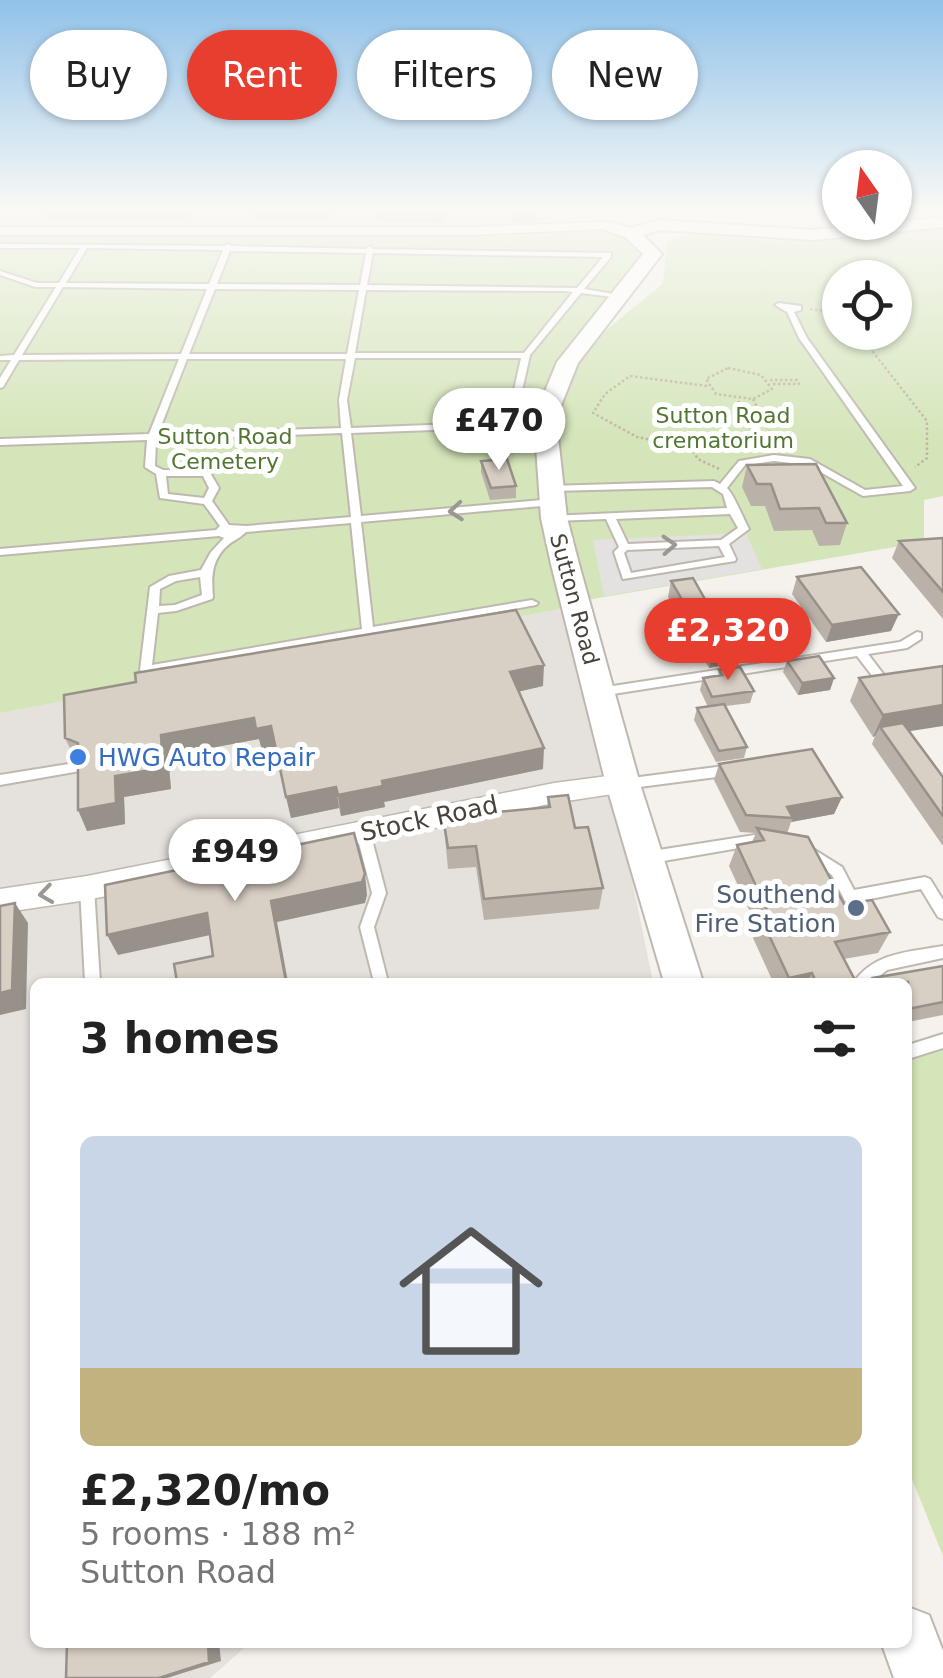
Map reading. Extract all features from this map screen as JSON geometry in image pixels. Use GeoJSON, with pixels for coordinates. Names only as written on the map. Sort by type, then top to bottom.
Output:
{"type":"FeatureCollection","features":[{"type":"Feature","properties":{"kind":"street","name":"Sutton Road"},"geometry":{"type":"LineString","coordinates":[[628,288],[568,362],[546,418],[553,502],[623,784],[682,978]]}},
{"type":"Feature","properties":{"kind":"street","name":"Stock Road"},"geometry":{"type":"LineString","coordinates":[[0,900],[87,888],[554,793],[623,784]]}},
{"type":"Feature","properties":{"kind":"street"},"geometry":{"type":"LineString","coordinates":[[912,1646],[924,1678]]}},
{"type":"Feature","properties":{"kind":"lane"},"geometry":{"type":"LineString","coordinates":[[0,385],[61,288]]}},
{"type":"Feature","properties":{"kind":"lane"},"geometry":{"type":"LineString","coordinates":[[207,501],[214,488],[206,473],[161,473],[150,467],[152,438],[209,288]]}},
{"type":"Feature","properties":{"kind":"lane"},"geometry":{"type":"LineString","coordinates":[[364,288],[342,400],[368,632]]}},
{"type":"Feature","properties":{"kind":"lane"},"geometry":{"type":"LineString","coordinates":[[386,288],[581,291],[622,296]]}},
{"type":"Feature","properties":{"kind":"lane"},"geometry":{"type":"LineString","coordinates":[[0,442],[511,425],[526,355],[583,288]]}},
{"type":"Feature","properties":{"kind":"lane"},"geometry":{"type":"LineString","coordinates":[[723,487],[742,463],[774,458],[810,462],[864,493],[910,488],[803,338],[794,310]]}},
{"type":"Feature","properties":{"kind":"lane"},"geometry":{"type":"LineString","coordinates":[[0,358],[526,355]]}},
{"type":"Feature","properties":{"kind":"lane"},"geometry":{"type":"LineString","coordinates":[[161,473],[163,496],[207,501]]}},
{"type":"Feature","properties":{"kind":"lane"},"geometry":{"type":"LineString","coordinates":[[0,552],[553,502],[697,484],[723,487]]}},
{"type":"Feature","properties":{"kind":"lane"},"geometry":{"type":"LineString","coordinates":[[723,487],[744,529],[723,543],[624,547],[619,552],[628,578],[731,559],[723,543]]}},
{"type":"Feature","properties":{"kind":"lane"},"geometry":{"type":"LineString","coordinates":[[207,501],[225,532]]}},
{"type":"Feature","properties":{"kind":"lane"},"geometry":{"type":"LineString","coordinates":[[553,502],[610,516],[733,511]]}},
{"type":"Feature","properties":{"kind":"lane"},"geometry":{"type":"LineString","coordinates":[[610,516],[624,547]]}},
{"type":"Feature","properties":{"kind":"lane"},"geometry":{"type":"LineString","coordinates":[[151,610],[176,608],[208,597],[205,573],[225,532]]}},
{"type":"Feature","properties":{"kind":"lane"},"geometry":{"type":"LineString","coordinates":[[205,573],[173,578],[155,587],[146,670],[532,603]]}},
{"type":"Feature","properties":{"kind":"lane"},"geometry":{"type":"LineString","coordinates":[[600,692],[860,652],[910,643],[917,636]]}},
{"type":"Feature","properties":{"kind":"lane"},"geometry":{"type":"LineString","coordinates":[[860,652],[878,675]]}},
{"type":"Feature","properties":{"kind":"lane"},"geometry":{"type":"LineString","coordinates":[[623,784],[754,767]]}},
{"type":"Feature","properties":{"kind":"lane"},"geometry":{"type":"LineString","coordinates":[[0,780],[75,768]]}},
{"type":"Feature","properties":{"kind":"lane"},"geometry":{"type":"LineString","coordinates":[[363,832],[379,893],[367,927],[380,978]]}},
{"type":"Feature","properties":{"kind":"lane"},"geometry":{"type":"LineString","coordinates":[[645,858],[778,837],[814,852],[837,872],[850,897],[924,882],[943,913]]}},
{"type":"Feature","properties":{"kind":"lane"},"geometry":{"type":"LineString","coordinates":[[87,888],[93,978]]}},
{"type":"Feature","properties":{"kind":"lane"},"geometry":{"type":"LineString","coordinates":[[867,978],[883,964],[943,952]]}},
{"type":"Feature","properties":{"kind":"lane"},"geometry":{"type":"LineString","coordinates":[[912,1051],[943,1041]]}},
{"type":"Feature","properties":{"kind":"path"},"geometry":{"type":"LineString","coordinates":[[794,310],[822,312]]}},
{"type":"Feature","properties":{"kind":"path"},"geometry":{"type":"LineString","coordinates":[[872,350],[926,421],[927,458],[901,473]]}},
{"type":"Feature","properties":{"kind":"path"},"geometry":{"type":"LineString","coordinates":[[707,386],[709,374],[726,368],[750,370],[771,382],[768,394],[737,399],[661,374],[636,375],[614,388],[593,413],[637,437],[691,448],[704,463],[722,471]]}},
{"type":"Feature","properties":{"kind":"path"},"geometry":{"type":"LineString","coordinates":[[737,399],[761,456]]}},
{"type":"Feature","properties":{"kind":"path"},"geometry":{"type":"LineString","coordinates":[[753,399],[782,456]]}},
{"type":"Feature","properties":{"kind":"shaded area"},"geometry":{"type":"Polygon","coordinates":[[[746,533],[762,569],[604,596],[593,540],[746,533]]]}},
{"type":"Feature","properties":{"kind":"shaded area"},"geometry":{"type":"Polygon","coordinates":[[[576,606],[652,978],[30,978],[30,1648],[244,1648],[210,1678],[0,1678],[0,713],[576,606]]]}},
{"type":"Feature","properties":{"kind":"green space","name":"Sutton Road Cemetery"},"geometry":{"type":"Polygon","coordinates":[[[0,288],[626,288],[568,362],[546,418],[576,606],[0,713],[0,288]]]}},
{"type":"Feature","properties":{"kind":"green space","name":"Sutton Road crematorium"},"geometry":{"type":"Polygon","coordinates":[[[657,288],[822,288],[822,350],[912,350],[912,288],[943,288],[943,496],[924,500],[924,542],[581,601],[563,511],[557,447],[558,416],[565,387],[584,352],[657,288]]]}},
{"type":"Feature","properties":{"kind":"green space"},"geometry":{"type":"Polygon","coordinates":[[[943,1041],[943,1556],[912,1479],[912,1051],[943,1041]]]}},
{"type":"Feature","properties":{"kind":"building"},"geometry":{"type":"Polygon","coordinates":[[[507,459],[516,486],[491,488],[481,461],[507,459]]]}},
{"type":"Feature","properties":{"kind":"building"},"geometry":{"type":"Polygon","coordinates":[[[816,464],[847,523],[826,523],[819,508],[780,509],[771,484],[757,484],[747,465],[816,464]]]}},
{"type":"Feature","properties":{"kind":"building"},"geometry":{"type":"Polygon","coordinates":[[[943,538],[943,592],[899,541],[943,538]]]}},
{"type":"Feature","properties":{"kind":"building"},"geometry":{"type":"Polygon","coordinates":[[[861,567],[899,614],[832,625],[797,577],[861,567]]]}},
{"type":"Feature","properties":{"kind":"building"},"geometry":{"type":"Polygon","coordinates":[[[693,578],[733,649],[713,652],[671,581],[693,578]]]}},
{"type":"Feature","properties":{"kind":"building"},"geometry":{"type":"Polygon","coordinates":[[[516,610],[544,665],[510,672],[544,748],[382,781],[383,786],[338,795],[336,787],[286,797],[271,726],[256,729],[254,718],[161,735],[163,768],[115,776],[116,803],[78,810],[78,743],[65,738],[64,695],[136,682],[135,673],[516,610]]]}},
{"type":"Feature","properties":{"kind":"building"},"geometry":{"type":"Polygon","coordinates":[[[819,656],[834,678],[802,683],[787,661],[819,656]]]}},
{"type":"Feature","properties":{"kind":"building"},"geometry":{"type":"Polygon","coordinates":[[[943,666],[943,705],[883,715],[859,678],[943,666]]]}},
{"type":"Feature","properties":{"kind":"building"},"geometry":{"type":"Polygon","coordinates":[[[740,667],[754,691],[712,697],[703,678],[722,675],[719,670],[740,667]]]}},
{"type":"Feature","properties":{"kind":"building"},"geometry":{"type":"Polygon","coordinates":[[[724,704],[747,747],[719,751],[697,708],[724,704]]]}},
{"type":"Feature","properties":{"kind":"building"},"geometry":{"type":"Polygon","coordinates":[[[903,723],[943,777],[943,816],[880,727],[903,723]]]}},
{"type":"Feature","properties":{"kind":"building"},"geometry":{"type":"Polygon","coordinates":[[[812,749],[842,797],[787,807],[793,818],[746,815],[719,764],[812,749]]]}},
{"type":"Feature","properties":{"kind":"building"},"geometry":{"type":"Polygon","coordinates":[[[568,795],[575,828],[588,827],[603,888],[484,899],[476,846],[448,848],[443,817],[550,807],[548,797],[568,795]]]}},
{"type":"Feature","properties":{"kind":"building"},"geometry":{"type":"Polygon","coordinates":[[[757,828],[808,837],[844,904],[872,900],[890,932],[835,942],[854,978],[814,978],[812,973],[789,978],[761,918],[770,916],[737,845],[764,840],[757,828]]]}},
{"type":"Feature","properties":{"kind":"building"},"geometry":{"type":"Polygon","coordinates":[[[354,833],[365,874],[362,882],[271,901],[285,978],[176,978],[174,964],[213,956],[207,913],[107,935],[105,885],[354,833]]]}},
{"type":"Feature","properties":{"kind":"building"},"geometry":{"type":"Polygon","coordinates":[[[15,903],[12,990],[0,993],[0,906],[15,903]]]}},
{"type":"Feature","properties":{"kind":"building"},"geometry":{"type":"Polygon","coordinates":[[[943,966],[943,1002],[912,1008],[912,978],[873,978],[943,966]]]}},
{"type":"Feature","properties":{"kind":"building"},"geometry":{"type":"Polygon","coordinates":[[[67,1648],[208,1648],[209,1662],[159,1678],[66,1678],[67,1648]]]}},
{"type":"Feature","properties":{"kind":"place","name":"HWG Auto Repair"},"geometry":{"type":"Point","coordinates":[78,757]}},
{"type":"Feature","properties":{"kind":"place","name":"Southend Fire Station"},"geometry":{"type":"Point","coordinates":[856,908]}}]}
